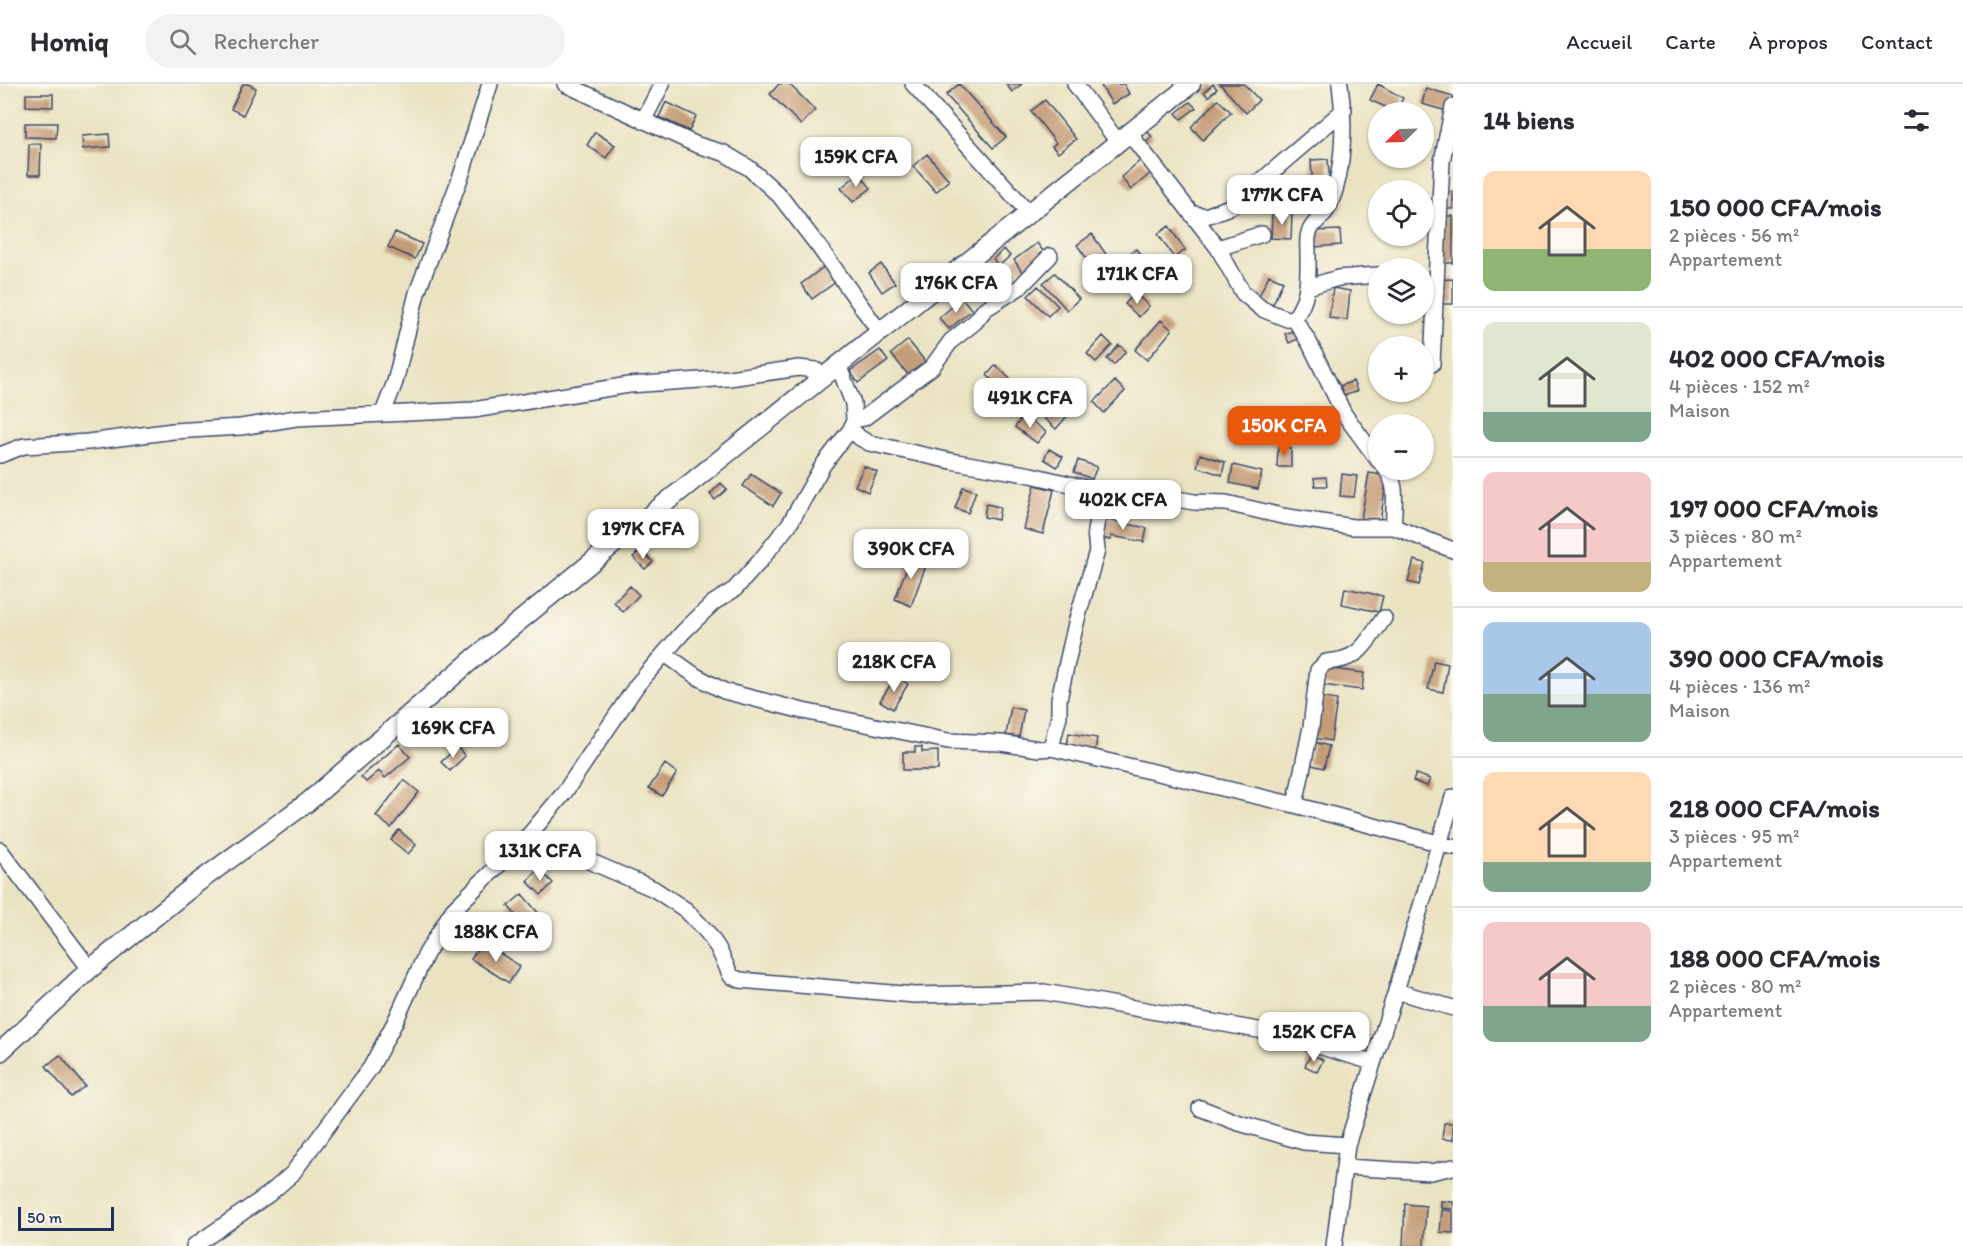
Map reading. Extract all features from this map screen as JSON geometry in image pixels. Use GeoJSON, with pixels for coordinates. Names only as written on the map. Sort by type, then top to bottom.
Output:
{"type":"FeatureCollection","features":[{"type":"Feature","properties":{"kind":"street"},"geometry":{"type":"LineString","coordinates":[[383,413],[395,382],[417,292],[462,173],[490,84]]}},
{"type":"Feature","properties":{"kind":"street"},"geometry":{"type":"LineString","coordinates":[[565,84],[696,145],[724,153],[749,168],[779,195],[879,331]]}},
{"type":"Feature","properties":{"kind":"street"},"geometry":{"type":"LineString","coordinates":[[643,121],[662,84]]}},
{"type":"Feature","properties":{"kind":"street"},"geometry":{"type":"LineString","coordinates":[[913,84],[1029,213]]}},
{"type":"Feature","properties":{"kind":"street"},"geometry":{"type":"LineString","coordinates":[[1075,84],[1193,214],[1218,248],[1243,293],[1262,309],[1287,319],[1294,318]]}},
{"type":"Feature","properties":{"kind":"street"},"geometry":{"type":"LineString","coordinates":[[0,1052],[90,969],[197,883],[308,802],[473,659],[620,539],[1191,84]]}},
{"type":"Feature","properties":{"kind":"street"},"geometry":{"type":"LineString","coordinates":[[1294,318],[1308,287],[1308,234],[1326,211],[1336,183],[1342,146],[1344,110],[1340,84]]}},
{"type":"Feature","properties":{"kind":"street"},"geometry":{"type":"LineString","coordinates":[[1432,258],[1453,107]]}},
{"type":"Feature","properties":{"kind":"street"},"geometry":{"type":"LineString","coordinates":[[1193,214],[1206,216],[1232,206],[1344,110]]}},
{"type":"Feature","properties":{"kind":"street"},"geometry":{"type":"LineString","coordinates":[[1218,248],[1262,234]]}},
{"type":"Feature","properties":{"kind":"street"},"geometry":{"type":"LineString","coordinates":[[196,1245],[269,1194],[292,1174],[371,1067],[426,954],[453,910],[529,835],[564,794],[637,685],[683,632],[713,603],[735,589],[760,561],[790,523],[823,465],[852,424],[864,418],[932,367],[951,341],[975,322],[985,309],[1020,287],[1050,256]]}},
{"type":"Feature","properties":{"kind":"street"},"geometry":{"type":"LineString","coordinates":[[1308,287],[1338,278],[1368,276]]}},
{"type":"Feature","properties":{"kind":"street"},"geometry":{"type":"LineString","coordinates":[[1294,318],[1310,344],[1344,414],[1368,446]]}},
{"type":"Feature","properties":{"kind":"street"},"geometry":{"type":"LineString","coordinates":[[0,455],[24,446],[88,442],[172,431],[241,427],[296,418],[473,410],[630,385],[729,378],[799,368],[832,371]]}},
{"type":"Feature","properties":{"kind":"street"},"geometry":{"type":"LineString","coordinates":[[832,371],[854,403],[852,424],[860,438],[869,443],[1031,475],[1116,495]]}},
{"type":"Feature","properties":{"kind":"street"},"geometry":{"type":"LineString","coordinates":[[1393,480],[1395,527]]}},
{"type":"Feature","properties":{"kind":"street"},"geometry":{"type":"LineString","coordinates":[[1051,748],[1059,716],[1059,699],[1065,667],[1097,551],[1095,531],[1097,520],[1116,495],[1136,492],[1194,502],[1226,503],[1282,516],[1353,526],[1395,527],[1453,550]]}},
{"type":"Feature","properties":{"kind":"street"},"geometry":{"type":"LineString","coordinates":[[1295,805],[1311,727],[1318,670],[1326,662],[1353,657],[1384,618]]}},
{"type":"Feature","properties":{"kind":"street"},"geometry":{"type":"LineString","coordinates":[[665,654],[696,676],[724,691],[803,711],[948,741],[1001,743],[1039,749],[1051,748],[1295,805],[1446,845]]}},
{"type":"Feature","properties":{"kind":"street"},"geometry":{"type":"LineString","coordinates":[[1339,1243],[1347,1144],[1372,1062],[1446,845],[1453,797]]}},
{"type":"Feature","properties":{"kind":"street"},"geometry":{"type":"LineString","coordinates":[[529,835],[654,889],[686,910],[707,932],[718,948],[731,976],[740,980],[915,995],[1044,992],[1275,1033],[1372,1062]]}},
{"type":"Feature","properties":{"kind":"street"},"geometry":{"type":"LineString","coordinates":[[0,850],[90,969]]}},
{"type":"Feature","properties":{"kind":"street"},"geometry":{"type":"LineString","coordinates":[[1396,991],[1453,1008]]}},
{"type":"Feature","properties":{"kind":"street"},"geometry":{"type":"LineString","coordinates":[[1200,1108],[1236,1122],[1304,1142],[1347,1144]]}},
{"type":"Feature","properties":{"kind":"street"},"geometry":{"type":"LineString","coordinates":[[1344,1167],[1431,1172],[1453,1167]]}},
{"type":"Feature","properties":{"kind":"building"},"geometry":{"type":"Polygon","coordinates":[[[243,84],[256,88],[243,115],[231,109],[243,84]]]}},
{"type":"Feature","properties":{"kind":"building"},"geometry":{"type":"Polygon","coordinates":[[[779,84],[789,84],[815,110],[801,125],[770,94],[779,84]]]}},
{"type":"Feature","properties":{"kind":"building"},"geometry":{"type":"Polygon","coordinates":[[[959,84],[1006,137],[993,148],[946,95],[959,84]]]}},
{"type":"Feature","properties":{"kind":"building"},"geometry":{"type":"Polygon","coordinates":[[[1006,84],[1022,84],[1012,92],[1006,84]]]}},
{"type":"Feature","properties":{"kind":"building"},"geometry":{"type":"Polygon","coordinates":[[[1100,84],[1124,84],[1129,94],[1112,104],[1100,84]]]}},
{"type":"Feature","properties":{"kind":"building"},"geometry":{"type":"Polygon","coordinates":[[[1213,84],[1217,89],[1208,97],[1204,92],[1213,84]]]}},
{"type":"Feature","properties":{"kind":"building"},"geometry":{"type":"Polygon","coordinates":[[[1220,84],[1244,84],[1259,100],[1246,113],[1220,84]]]}},
{"type":"Feature","properties":{"kind":"building"},"geometry":{"type":"Polygon","coordinates":[[[1378,84],[1403,98],[1401,102],[1370,100],[1378,84]]]}},
{"type":"Feature","properties":{"kind":"building"},"geometry":{"type":"Polygon","coordinates":[[[1426,88],[1453,96],[1450,112],[1434,107],[1434,102],[1422,102],[1426,88]]]}},
{"type":"Feature","properties":{"kind":"building"},"geometry":{"type":"Polygon","coordinates":[[[26,94],[53,94],[53,107],[26,106],[26,94]]]}},
{"type":"Feature","properties":{"kind":"building"},"geometry":{"type":"Polygon","coordinates":[[[1045,100],[1076,139],[1058,153],[1052,146],[1056,143],[1031,111],[1045,100]]]}},
{"type":"Feature","properties":{"kind":"building"},"geometry":{"type":"Polygon","coordinates":[[[1218,100],[1231,112],[1203,140],[1191,127],[1218,100]]]}},
{"type":"Feature","properties":{"kind":"building"},"geometry":{"type":"Polygon","coordinates":[[[666,102],[696,116],[689,131],[659,117],[666,102]]]}},
{"type":"Feature","properties":{"kind":"building"},"geometry":{"type":"Polygon","coordinates":[[[1190,102],[1196,108],[1181,119],[1176,113],[1190,102]]]}},
{"type":"Feature","properties":{"kind":"building"},"geometry":{"type":"Polygon","coordinates":[[[25,123],[57,123],[56,138],[25,137],[25,123]]]}},
{"type":"Feature","properties":{"kind":"building"},"geometry":{"type":"Polygon","coordinates":[[[595,132],[615,145],[606,158],[587,145],[595,132]]]}},
{"type":"Feature","properties":{"kind":"building"},"geometry":{"type":"Polygon","coordinates":[[[1148,132],[1152,137],[1146,142],[1141,137],[1148,132]]]}},
{"type":"Feature","properties":{"kind":"building"},"geometry":{"type":"Polygon","coordinates":[[[109,134],[110,147],[83,149],[82,136],[109,134]]]}},
{"type":"Feature","properties":{"kind":"building"},"geometry":{"type":"Polygon","coordinates":[[[29,144],[41,144],[40,175],[28,175],[29,144]]]}},
{"type":"Feature","properties":{"kind":"building"},"geometry":{"type":"Polygon","coordinates":[[[927,154],[949,180],[936,192],[913,166],[927,154]]]}},
{"type":"Feature","properties":{"kind":"building"},"geometry":{"type":"Polygon","coordinates":[[[1142,159],[1152,172],[1131,190],[1121,177],[1142,159]]]}},
{"type":"Feature","properties":{"kind":"building"},"geometry":{"type":"Polygon","coordinates":[[[1328,159],[1330,191],[1313,192],[1311,160],[1328,159]]]}},
{"type":"Feature","properties":{"kind":"building"},"geometry":{"type":"Polygon","coordinates":[[[859,173],[871,188],[853,202],[841,188],[859,173]]]}},
{"type":"Feature","properties":{"kind":"building"},"geometry":{"type":"Polygon","coordinates":[[[1446,192],[1453,192],[1453,209],[1446,209],[1446,192]]]}},
{"type":"Feature","properties":{"kind":"building"},"geometry":{"type":"Polygon","coordinates":[[[1272,213],[1292,213],[1291,239],[1271,238],[1272,213]]]}},
{"type":"Feature","properties":{"kind":"building"},"geometry":{"type":"Polygon","coordinates":[[[1445,216],[1453,216],[1453,263],[1442,263],[1445,216]]]}},
{"type":"Feature","properties":{"kind":"building"},"geometry":{"type":"Polygon","coordinates":[[[1169,226],[1185,250],[1174,258],[1158,234],[1169,226]]]}},
{"type":"Feature","properties":{"kind":"building"},"geometry":{"type":"Polygon","coordinates":[[[1340,230],[1341,245],[1314,247],[1313,231],[1340,230]]]}},
{"type":"Feature","properties":{"kind":"building"},"geometry":{"type":"Polygon","coordinates":[[[395,232],[422,244],[415,259],[388,247],[395,232]]]}},
{"type":"Feature","properties":{"kind":"building"},"geometry":{"type":"Polygon","coordinates":[[[1092,234],[1114,266],[1099,276],[1077,245],[1092,234]]]}},
{"type":"Feature","properties":{"kind":"building"},"geometry":{"type":"Polygon","coordinates":[[[1037,243],[1046,255],[1022,272],[1014,260],[1037,243]]]}},
{"type":"Feature","properties":{"kind":"building"},"geometry":{"type":"Polygon","coordinates":[[[1004,249],[1010,256],[999,266],[993,259],[1004,249]]]}},
{"type":"Feature","properties":{"kind":"building"},"geometry":{"type":"Polygon","coordinates":[[[1136,249],[1152,272],[1141,279],[1125,257],[1136,249]]]}},
{"type":"Feature","properties":{"kind":"building"},"geometry":{"type":"Polygon","coordinates":[[[829,263],[840,279],[812,299],[801,284],[829,263]]]}},
{"type":"Feature","properties":{"kind":"building"},"geometry":{"type":"Polygon","coordinates":[[[881,264],[895,283],[882,292],[869,273],[881,264]]]}},
{"type":"Feature","properties":{"kind":"building"},"geometry":{"type":"Polygon","coordinates":[[[1055,273],[1079,299],[1067,310],[1043,283],[1055,273]]]}},
{"type":"Feature","properties":{"kind":"building"},"geometry":{"type":"Polygon","coordinates":[[[1269,275],[1283,281],[1273,304],[1258,298],[1269,275]]]}},
{"type":"Feature","properties":{"kind":"building"},"geometry":{"type":"Polygon","coordinates":[[[1453,279],[1453,304],[1439,304],[1438,280],[1453,279]]]}},
{"type":"Feature","properties":{"kind":"building"},"geometry":{"type":"Polygon","coordinates":[[[1038,286],[1058,306],[1048,316],[1028,296],[1038,286]]]}},
{"type":"Feature","properties":{"kind":"building"},"geometry":{"type":"Polygon","coordinates":[[[1333,288],[1350,291],[1347,320],[1329,318],[1333,288]]]}},
{"type":"Feature","properties":{"kind":"building"},"geometry":{"type":"Polygon","coordinates":[[[1135,293],[1149,306],[1139,317],[1125,304],[1135,293]]]}},
{"type":"Feature","properties":{"kind":"building"},"geometry":{"type":"Polygon","coordinates":[[[962,298],[972,310],[949,329],[939,318],[962,298]]]}},
{"type":"Feature","properties":{"kind":"building"},"geometry":{"type":"Polygon","coordinates":[[[1161,320],[1172,330],[1147,360],[1135,350],[1161,320]]]}},
{"type":"Feature","properties":{"kind":"building"},"geometry":{"type":"Polygon","coordinates":[[[1298,329],[1302,337],[1289,343],[1285,334],[1298,329]]]}},
{"type":"Feature","properties":{"kind":"building"},"geometry":{"type":"Polygon","coordinates":[[[1103,336],[1112,345],[1096,362],[1087,354],[1103,336]]]}},
{"type":"Feature","properties":{"kind":"building"},"geometry":{"type":"Polygon","coordinates":[[[908,340],[927,364],[911,378],[891,354],[908,340]]]}},
{"type":"Feature","properties":{"kind":"building"},"geometry":{"type":"Polygon","coordinates":[[[1119,345],[1126,351],[1114,365],[1107,359],[1119,345]]]}},
{"type":"Feature","properties":{"kind":"building"},"geometry":{"type":"Polygon","coordinates":[[[880,350],[888,361],[858,383],[850,371],[880,350]]]}},
{"type":"Feature","properties":{"kind":"building"},"geometry":{"type":"Polygon","coordinates":[[[996,365],[1010,379],[1001,389],[987,375],[996,365]]]}},
{"type":"Feature","properties":{"kind":"building"},"geometry":{"type":"Polygon","coordinates":[[[1115,381],[1125,391],[1104,413],[1094,402],[1115,381]]]}},
{"type":"Feature","properties":{"kind":"building"},"geometry":{"type":"Polygon","coordinates":[[[1353,381],[1357,391],[1344,396],[1340,386],[1353,381]]]}},
{"type":"Feature","properties":{"kind":"building"},"geometry":{"type":"Polygon","coordinates":[[[1041,392],[1068,415],[1056,429],[1029,405],[1041,392]]]}},
{"type":"Feature","properties":{"kind":"building"},"geometry":{"type":"Polygon","coordinates":[[[1329,409],[1334,431],[1321,433],[1316,411],[1329,409]]]}},
{"type":"Feature","properties":{"kind":"building"},"geometry":{"type":"Polygon","coordinates":[[[1024,415],[1046,432],[1037,443],[1015,427],[1024,415]]]}},
{"type":"Feature","properties":{"kind":"building"},"geometry":{"type":"Polygon","coordinates":[[[1278,447],[1291,448],[1291,467],[1277,467],[1278,447]]]}},
{"type":"Feature","properties":{"kind":"building"},"geometry":{"type":"Polygon","coordinates":[[[1049,449],[1063,457],[1057,467],[1044,459],[1049,449]]]}},
{"type":"Feature","properties":{"kind":"building"},"geometry":{"type":"Polygon","coordinates":[[[1200,454],[1225,462],[1222,475],[1197,467],[1200,454]]]}},
{"type":"Feature","properties":{"kind":"building"},"geometry":{"type":"Polygon","coordinates":[[[1078,460],[1097,467],[1092,479],[1074,472],[1078,460]]]}},
{"type":"Feature","properties":{"kind":"building"},"geometry":{"type":"Polygon","coordinates":[[[1233,465],[1262,472],[1258,489],[1230,483],[1233,465]]]}},
{"type":"Feature","properties":{"kind":"building"},"geometry":{"type":"Polygon","coordinates":[[[864,466],[877,472],[868,492],[855,486],[864,466]]]}},
{"type":"Feature","properties":{"kind":"building"},"geometry":{"type":"Polygon","coordinates":[[[751,474],[781,493],[773,506],[743,486],[751,474]]]}},
{"type":"Feature","properties":{"kind":"building"},"geometry":{"type":"Polygon","coordinates":[[[1342,474],[1357,476],[1354,497],[1340,496],[1342,474]]]}},
{"type":"Feature","properties":{"kind":"building"},"geometry":{"type":"Polygon","coordinates":[[[1326,477],[1327,486],[1315,486],[1314,478],[1326,477]]]}},
{"type":"Feature","properties":{"kind":"building"},"geometry":{"type":"Polygon","coordinates":[[[1368,479],[1386,480],[1380,522],[1361,519],[1368,479]]]}},
{"type":"Feature","properties":{"kind":"building"},"geometry":{"type":"Polygon","coordinates":[[[721,483],[727,489],[715,500],[710,494],[721,483]]]}},
{"type":"Feature","properties":{"kind":"building"},"geometry":{"type":"Polygon","coordinates":[[[1035,485],[1054,490],[1043,534],[1024,529],[1035,485]]]}},
{"type":"Feature","properties":{"kind":"building"},"geometry":{"type":"Polygon","coordinates":[[[963,487],[976,491],[968,513],[955,508],[963,487]]]}},
{"type":"Feature","properties":{"kind":"building"},"geometry":{"type":"Polygon","coordinates":[[[986,504],[1000,507],[998,520],[984,517],[986,504]]]}},
{"type":"Feature","properties":{"kind":"building"},"geometry":{"type":"Polygon","coordinates":[[[1104,519],[1147,528],[1144,542],[1111,536],[1111,540],[1100,538],[1104,519]]]}},
{"type":"Feature","properties":{"kind":"building"},"geometry":{"type":"Polygon","coordinates":[[[641,550],[653,562],[645,569],[633,557],[641,550]]]}},
{"type":"Feature","properties":{"kind":"building"},"geometry":{"type":"Polygon","coordinates":[[[912,554],[928,560],[911,606],[895,599],[912,554]]]}},
{"type":"Feature","properties":{"kind":"building"},"geometry":{"type":"Polygon","coordinates":[[[1414,560],[1425,563],[1419,585],[1408,582],[1414,560]]]}},
{"type":"Feature","properties":{"kind":"building"},"geometry":{"type":"Polygon","coordinates":[[[630,586],[639,595],[623,612],[614,602],[630,586]]]}},
{"type":"Feature","properties":{"kind":"building"},"geometry":{"type":"Polygon","coordinates":[[[1345,588],[1383,596],[1379,612],[1342,604],[1345,588]]]}},
{"type":"Feature","properties":{"kind":"building"},"geometry":{"type":"Polygon","coordinates":[[[1434,661],[1448,664],[1443,692],[1428,689],[1434,661]]]}},
{"type":"Feature","properties":{"kind":"building"},"geometry":{"type":"Polygon","coordinates":[[[1324,668],[1364,673],[1362,690],[1322,685],[1324,668]]]}},
{"type":"Feature","properties":{"kind":"building"},"geometry":{"type":"Polygon","coordinates":[[[896,676],[908,684],[893,709],[880,701],[896,676]]]}},
{"type":"Feature","properties":{"kind":"building"},"geometry":{"type":"Polygon","coordinates":[[[1320,697],[1337,700],[1331,741],[1313,738],[1320,697]]]}},
{"type":"Feature","properties":{"kind":"building"},"geometry":{"type":"Polygon","coordinates":[[[1011,707],[1024,710],[1019,737],[1006,735],[1011,707]]]}},
{"type":"Feature","properties":{"kind":"building"},"geometry":{"type":"Polygon","coordinates":[[[1069,733],[1097,738],[1095,751],[1067,746],[1069,733]]]}},
{"type":"Feature","properties":{"kind":"building"},"geometry":{"type":"Polygon","coordinates":[[[1314,742],[1329,746],[1324,768],[1308,764],[1314,742]]]}},
{"type":"Feature","properties":{"kind":"building"},"geometry":{"type":"Polygon","coordinates":[[[399,744],[410,757],[385,778],[379,771],[366,782],[361,777],[399,744]]]}},
{"type":"Feature","properties":{"kind":"building"},"geometry":{"type":"Polygon","coordinates":[[[457,747],[465,756],[450,771],[441,762],[457,747]]]}},
{"type":"Feature","properties":{"kind":"building"},"geometry":{"type":"Polygon","coordinates":[[[915,747],[922,747],[922,752],[938,751],[938,770],[903,770],[903,752],[915,752],[915,747]]]}},
{"type":"Feature","properties":{"kind":"building"},"geometry":{"type":"Polygon","coordinates":[[[665,764],[677,773],[662,796],[649,788],[665,764]]]}},
{"type":"Feature","properties":{"kind":"building"},"geometry":{"type":"Polygon","coordinates":[[[1416,774],[1430,779],[1427,786],[1413,781],[1416,774]]]}},
{"type":"Feature","properties":{"kind":"building"},"geometry":{"type":"Polygon","coordinates":[[[404,780],[419,792],[391,828],[376,816],[404,780]]]}},
{"type":"Feature","properties":{"kind":"building"},"geometry":{"type":"Polygon","coordinates":[[[399,830],[416,845],[408,854],[391,840],[399,830]]]}},
{"type":"Feature","properties":{"kind":"building"},"geometry":{"type":"Polygon","coordinates":[[[539,869],[553,883],[541,895],[527,881],[539,869]]]}},
{"type":"Feature","properties":{"kind":"building"},"geometry":{"type":"Polygon","coordinates":[[[522,894],[540,915],[526,927],[508,906],[522,894]]]}},
{"type":"Feature","properties":{"kind":"building"},"geometry":{"type":"Polygon","coordinates":[[[482,942],[520,966],[509,983],[471,959],[482,942]]]}},
{"type":"Feature","properties":{"kind":"building"},"geometry":{"type":"Polygon","coordinates":[[[1311,1054],[1323,1060],[1317,1072],[1305,1066],[1311,1054]]]}},
{"type":"Feature","properties":{"kind":"building"},"geometry":{"type":"Polygon","coordinates":[[[60,1055],[85,1086],[71,1097],[46,1066],[60,1055]]]}},
{"type":"Feature","properties":{"kind":"building"},"geometry":{"type":"Polygon","coordinates":[[[1444,1123],[1453,1123],[1453,1140],[1442,1139],[1444,1123]]]}},
{"type":"Feature","properties":{"kind":"building"},"geometry":{"type":"Polygon","coordinates":[[[1441,1201],[1453,1202],[1453,1209],[1441,1208],[1441,1201]]]}},
{"type":"Feature","properties":{"kind":"building"},"geometry":{"type":"Polygon","coordinates":[[[1405,1204],[1426,1206],[1424,1246],[1403,1246],[1405,1204]]]}},
{"type":"Feature","properties":{"kind":"building"},"geometry":{"type":"Polygon","coordinates":[[[1442,1210],[1453,1211],[1453,1233],[1440,1232],[1442,1210]]]}}]}
